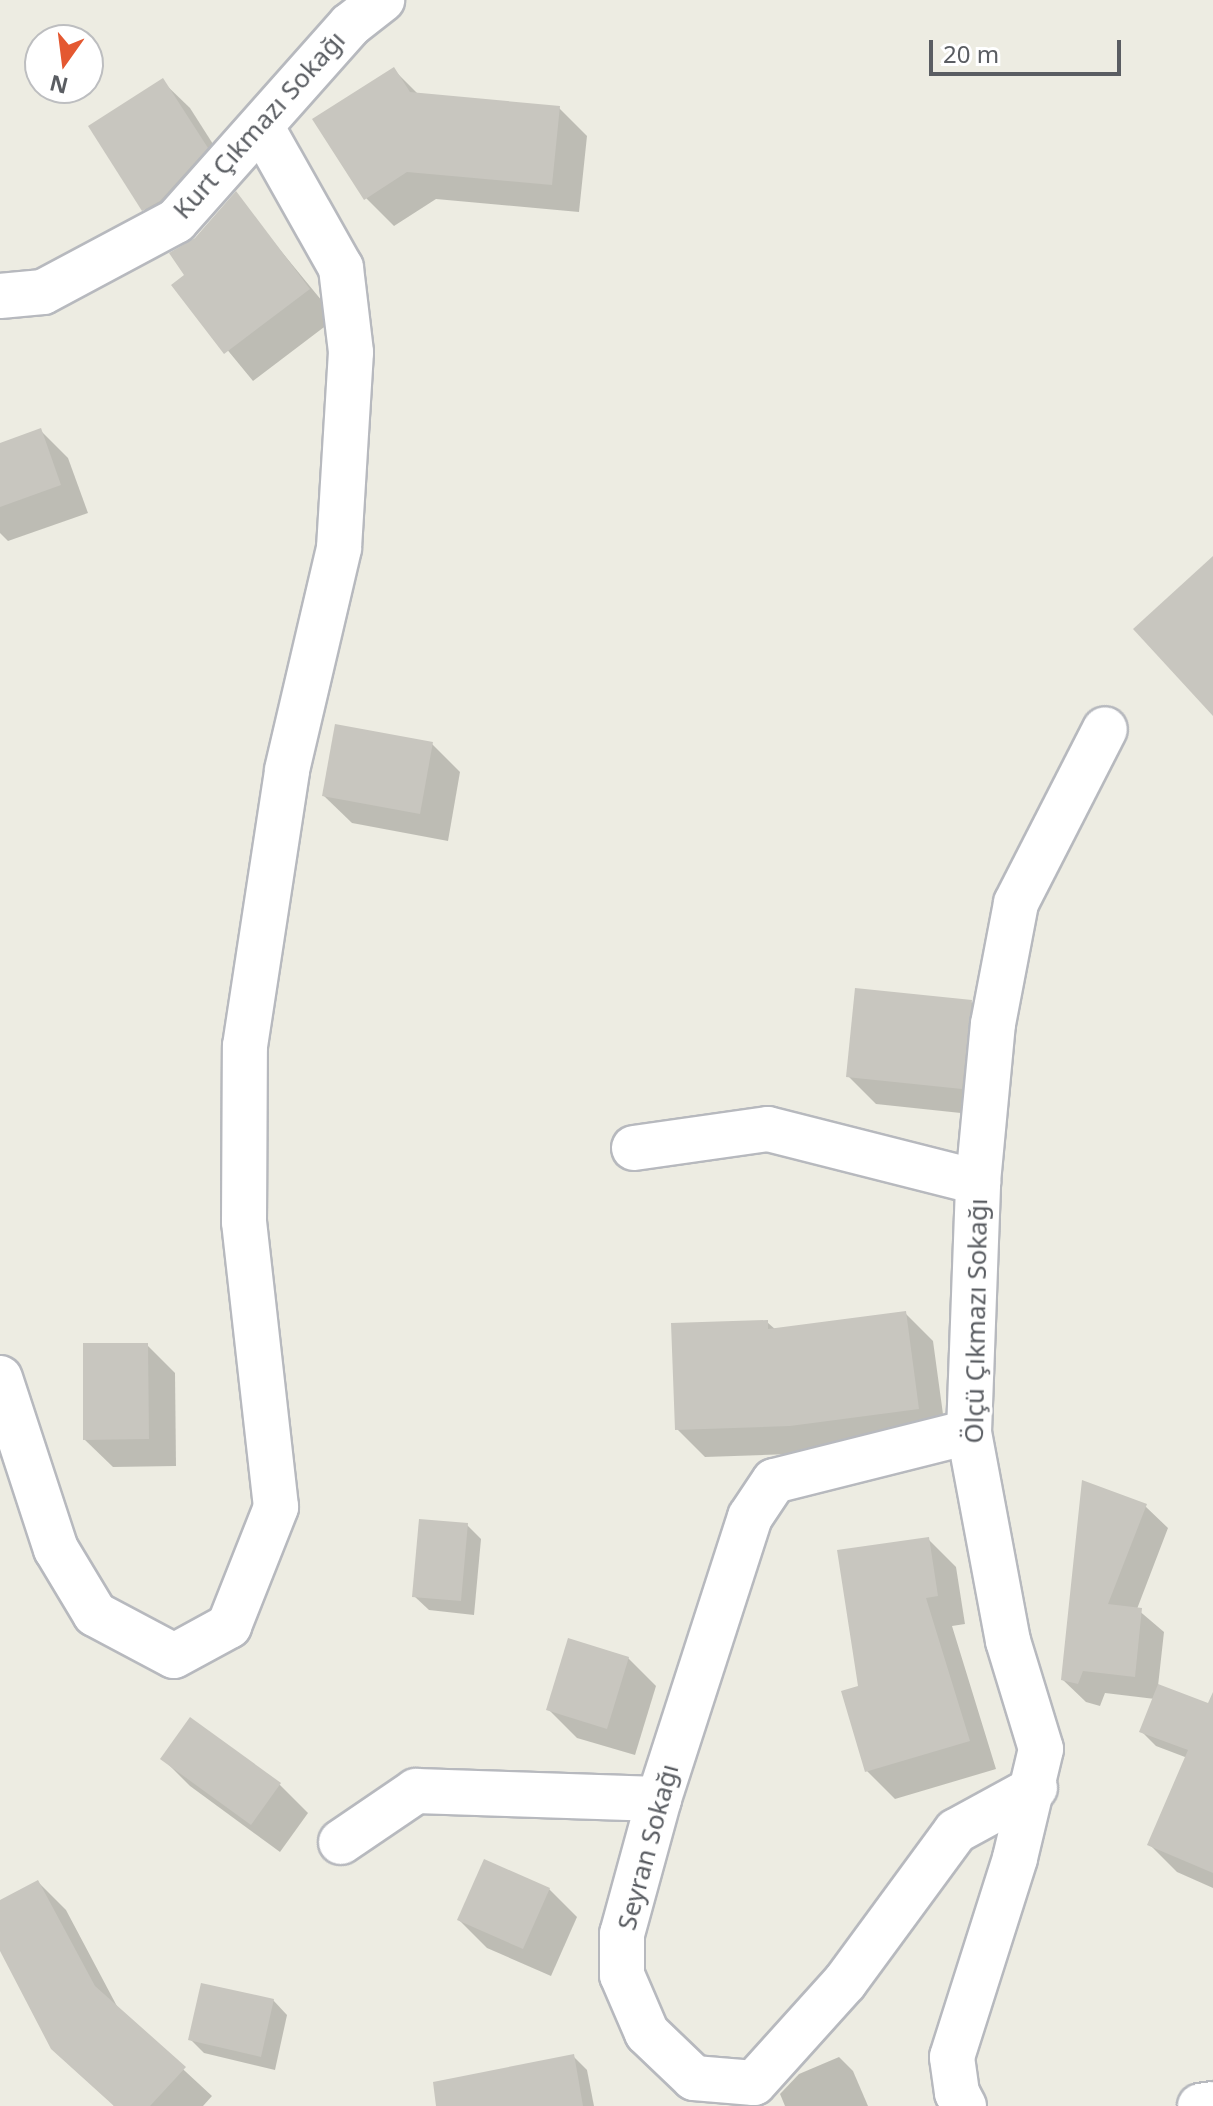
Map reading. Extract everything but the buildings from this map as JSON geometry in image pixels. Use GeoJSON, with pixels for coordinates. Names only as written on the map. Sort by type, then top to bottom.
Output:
{"type":"FeatureCollection","features":[{"type":"Feature","properties":{"kind":"street","name":"Kurt Çıkmazı Sokağı"},"geometry":{"type":"LineString","coordinates":[[0,296],[43,292],[176,221],[262,128],[350,25],[382,0]]}},
{"type":"Feature","properties":{"kind":"street"},"geometry":{"type":"LineString","coordinates":[[0,1378],[56,1549],[95,1614],[174,1656],[229,1626],[276,1507],[244,1222],[245,1046],[287,770],[339,548],[351,352],[341,268],[262,128]]}},
{"type":"Feature","properties":{"kind":"street","name":"Ölçü Çıkmazı Sokağı"},"geometry":{"type":"LineString","coordinates":[[964,2106],[957,2093],[952,2057],[1035,1788],[1041,1749],[1008,1641],[969,1432],[978,1182],[993,1024],[1016,903],[1105,729]]}},
{"type":"Feature","properties":{"kind":"street"},"geometry":{"type":"LineString","coordinates":[[634,1148],[768,1129],[978,1182]]}},
{"type":"Feature","properties":{"kind":"street","name":"Seyran Sokağı"},"geometry":{"type":"LineString","coordinates":[[969,1432],[774,1481],[750,1517],[659,1799],[622,1934],[622,1975],[647,2033],[694,2078],[754,2083],[845,1982],[956,1831],[1035,1788]]}},
{"type":"Feature","properties":{"kind":"street"},"geometry":{"type":"LineString","coordinates":[[341,1842],[416,1791],[659,1799]]}},
{"type":"Feature","properties":{"kind":"street"},"geometry":{"type":"LineString","coordinates":[[1200,2106],[1213,2104]]}}]}
